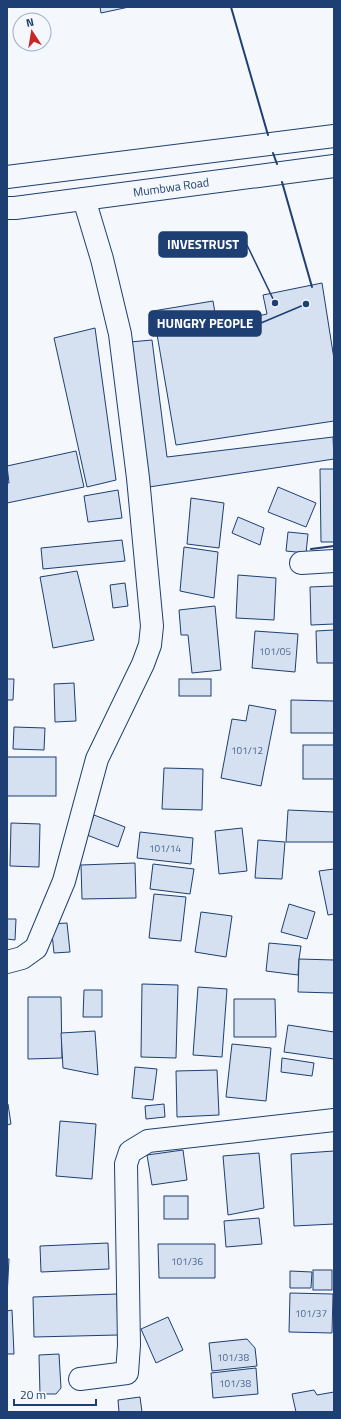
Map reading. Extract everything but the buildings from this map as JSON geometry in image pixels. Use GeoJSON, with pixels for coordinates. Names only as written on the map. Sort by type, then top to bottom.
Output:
{"type":"FeatureCollection","features":[{"type":"Feature","properties":{"kind":"street"},"geometry":{"type":"LineString","coordinates":[[7,177],[334,136]]}},
{"type":"Feature","properties":{"kind":"street","name":"Mumbwa Road"},"geometry":{"type":"LineString","coordinates":[[7,208],[334,166]]}},
{"type":"Feature","properties":{"kind":"street"},"geometry":{"type":"LineString","coordinates":[[7,962],[22,958],[36,948],[64,881],[97,759],[143,664],[150,645],[152,626],[138,478],[120,334],[102,259],[84,199]]}},
{"type":"Feature","properties":{"kind":"street"},"geometry":{"type":"LineString","coordinates":[[301,563],[334,561]]}},
{"type":"Feature","properties":{"kind":"street"},"geometry":{"type":"LineString","coordinates":[[80,1379],[126,1373],[129,1345],[126,1164],[130,1152],[148,1141],[334,1120]]}},
{"type":"Feature","properties":{"kind":"wall"},"geometry":{"type":"LineString","coordinates":[[231,7],[268,135]]}},
{"type":"Feature","properties":{"kind":"wall"},"geometry":{"type":"LineString","coordinates":[[273,153],[277,164]]}},
{"type":"Feature","properties":{"kind":"wall"},"geometry":{"type":"LineString","coordinates":[[282,182],[312,287]]}},
{"type":"Feature","properties":{"kind":"wall"},"geometry":{"type":"LineString","coordinates":[[311,549],[334,546]]}},
{"type":"Feature","properties":{"kind":"place","name":"INVESTRUST"},"geometry":{"type":"Point","coordinates":[275,303]}},
{"type":"Feature","properties":{"kind":"place","name":"HUNGRY PEOPLE"},"geometry":{"type":"Point","coordinates":[306,304]}}]}
